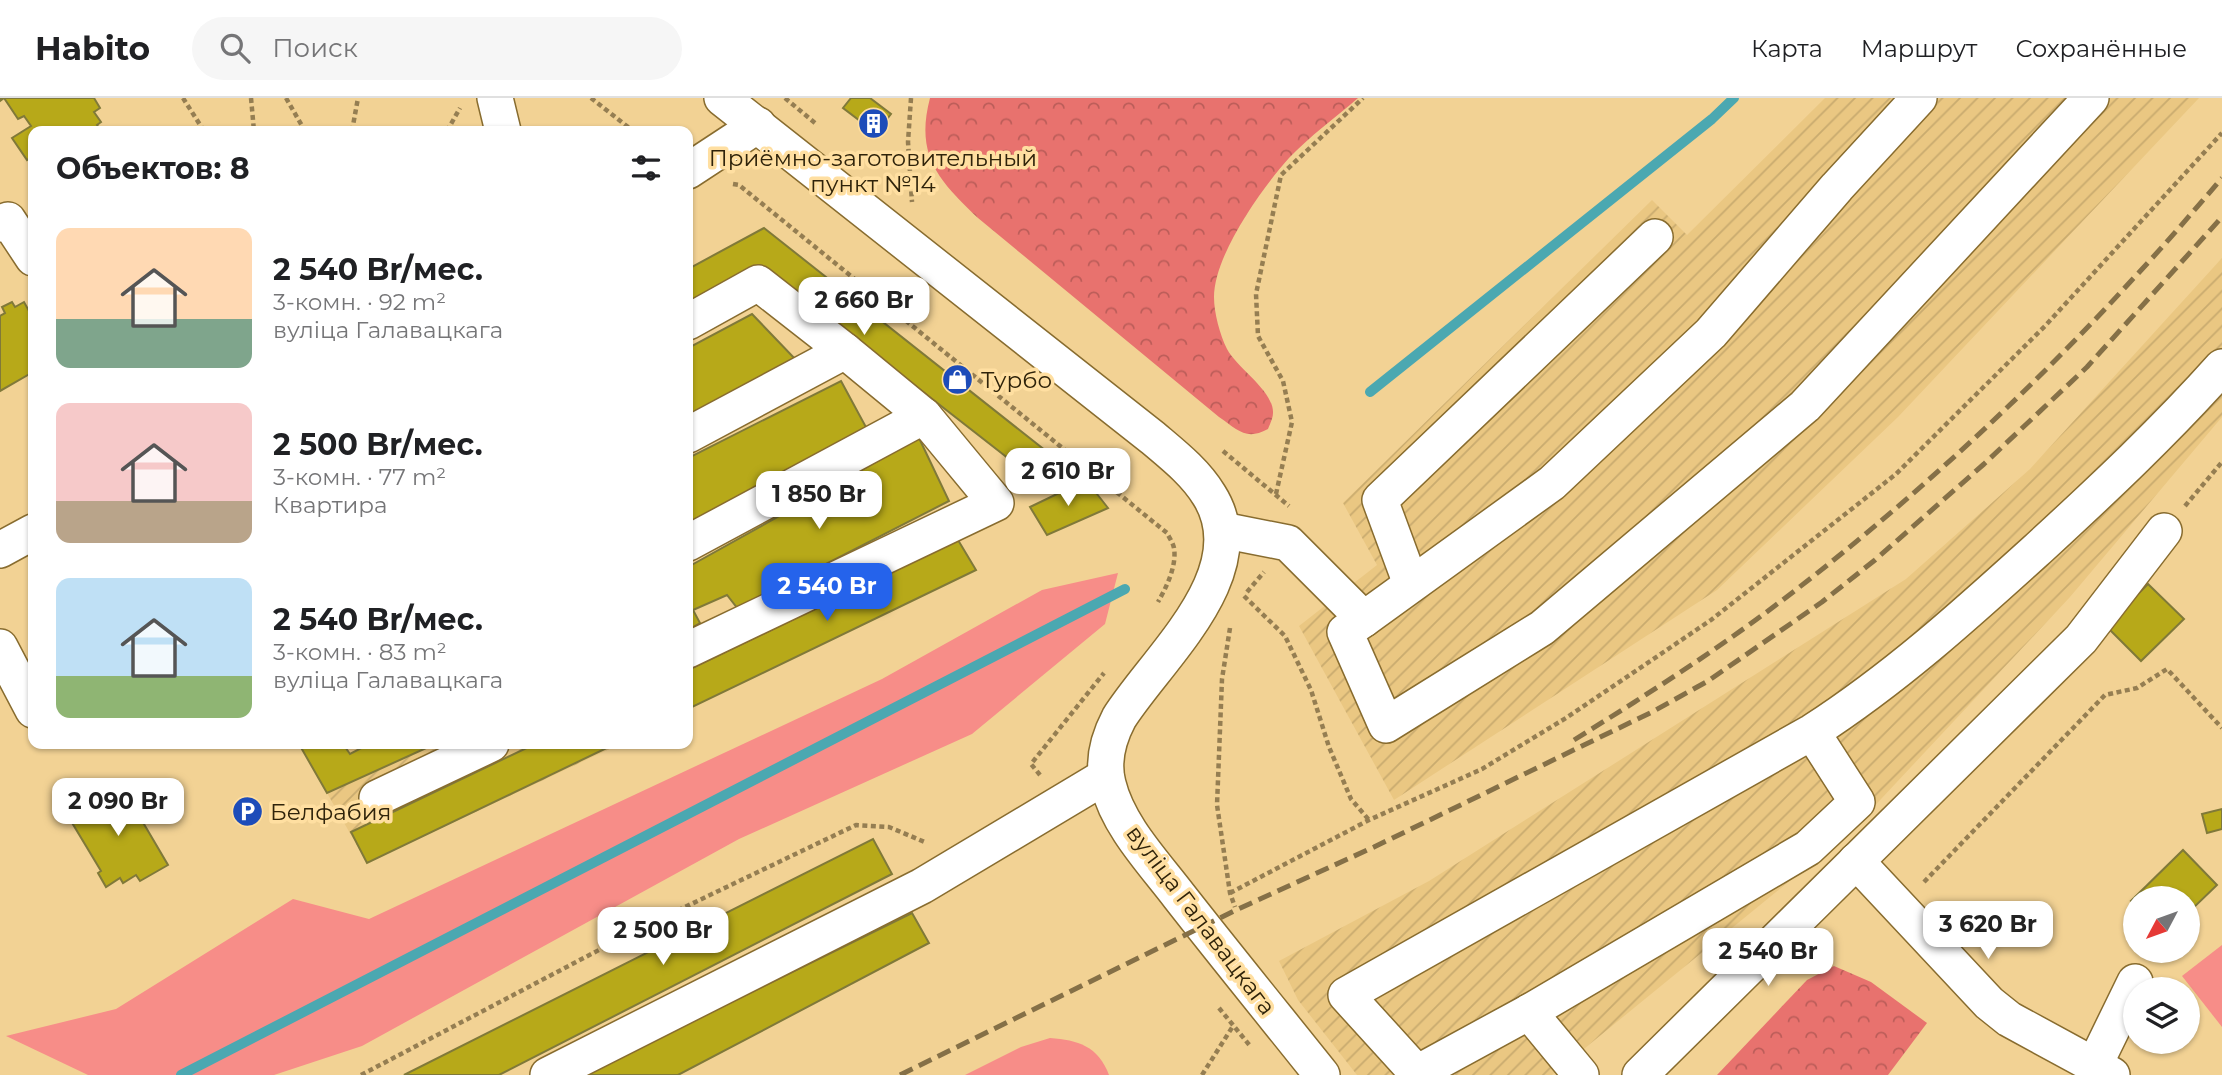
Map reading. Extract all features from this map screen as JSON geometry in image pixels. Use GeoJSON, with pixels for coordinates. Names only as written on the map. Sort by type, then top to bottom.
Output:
{"type":"FeatureCollection","features":[{"type":"Feature","properties":{"kind":"street"},"geometry":{"type":"LineString","coordinates":[[495,98],[502,126]]}},
{"type":"Feature","properties":{"kind":"street","name":"вуліца Галавацкага"},"geometry":{"type":"LineString","coordinates":[[722,98],[1162,446],[1191,471],[1209,495],[1222,530],[1219,565],[1209,591],[1193,618],[1110,734],[1106,776],[1119,810],[1147,855],[1322,1075]]}},
{"type":"Feature","properties":{"kind":"street"},"geometry":{"type":"LineString","coordinates":[[1919,98],[1701,343],[1552,483],[1345,632],[1385,725],[1542,628],[1805,406],[2091,98]]}},
{"type":"Feature","properties":{"kind":"street"},"geometry":{"type":"LineString","coordinates":[[693,168],[758,125]]}},
{"type":"Feature","properties":{"kind":"street"},"geometry":{"type":"LineString","coordinates":[[3,217],[28,251]]}},
{"type":"Feature","properties":{"kind":"street"},"geometry":{"type":"LineString","coordinates":[[1411,584],[1380,499],[1655,237]]}},
{"type":"Feature","properties":{"kind":"street"},"geometry":{"type":"LineString","coordinates":[[693,319],[758,283],[924,416],[996,503],[693,648]]}},
{"type":"Feature","properties":{"kind":"street"},"geometry":{"type":"LineString","coordinates":[[693,432],[845,351]]}},
{"type":"Feature","properties":{"kind":"street"},"geometry":{"type":"LineString","coordinates":[[1812,732],[1857,802],[1808,848],[1529,1012],[1417,1073],[1346,995],[1812,732],[1854,705],[1943,635],[2109,483],[2190,403],[2222,367]]}},
{"type":"Feature","properties":{"kind":"street"},"geometry":{"type":"LineString","coordinates":[[693,540],[924,416]]}},
{"type":"Feature","properties":{"kind":"street"},"geometry":{"type":"LineString","coordinates":[[1222,530],[1288,543],[1364,619]]}},
{"type":"Feature","properties":{"kind":"street"},"geometry":{"type":"LineString","coordinates":[[1640,1075],[2081,639],[2164,531]]}},
{"type":"Feature","properties":{"kind":"street"},"geometry":{"type":"LineString","coordinates":[[0,550],[28,535]]}},
{"type":"Feature","properties":{"kind":"street"},"geometry":{"type":"LineString","coordinates":[[0,647],[28,700]]}},
{"type":"Feature","properties":{"kind":"street"},"geometry":{"type":"LineString","coordinates":[[377,798],[480,749]]}},
{"type":"Feature","properties":{"kind":"street"},"geometry":{"type":"LineString","coordinates":[[548,1075],[912,891],[1106,776]]}},
{"type":"Feature","properties":{"kind":"street"},"geometry":{"type":"LineString","coordinates":[[1856,861],[1989,1003],[2009,1018],[2103,1070],[2123,1015]]}},
{"type":"Feature","properties":{"kind":"street"},"geometry":{"type":"LineString","coordinates":[[1529,1012],[1581,1075]]}},
{"type":"Feature","properties":{"kind":"path"},"geometry":{"type":"LineString","coordinates":[[183,98],[201,126]]}},
{"type":"Feature","properties":{"kind":"path"},"geometry":{"type":"LineString","coordinates":[[251,98],[254,126]]}},
{"type":"Feature","properties":{"kind":"path"},"geometry":{"type":"LineString","coordinates":[[286,98],[303,126]]}},
{"type":"Feature","properties":{"kind":"path"},"geometry":{"type":"LineString","coordinates":[[354,126],[358,98]]}},
{"type":"Feature","properties":{"kind":"path"},"geometry":{"type":"LineString","coordinates":[[450,126],[460,109],[458,98]]}},
{"type":"Feature","properties":{"kind":"path"},"geometry":{"type":"LineString","coordinates":[[592,98],[627,126]]}},
{"type":"Feature","properties":{"kind":"path"},"geometry":{"type":"LineString","coordinates":[[911,98],[908,142],[912,203]]}},
{"type":"Feature","properties":{"kind":"path"},"geometry":{"type":"LineString","coordinates":[[1276,494],[1292,422],[1283,381],[1258,336],[1255,293],[1281,174],[1363,98]]}},
{"type":"Feature","properties":{"kind":"path"},"geometry":{"type":"LineString","coordinates":[[1230,893],[1369,820],[1482,769],[1566,718],[1711,620],[1896,474],[2045,326],[2222,133]]}},
{"type":"Feature","properties":{"kind":"path"},"geometry":{"type":"LineString","coordinates":[[726,182],[739,185],[1167,533]]}},
{"type":"Feature","properties":{"kind":"path"},"geometry":{"type":"LineString","coordinates":[[2164,531],[2222,462]]}},
{"type":"Feature","properties":{"kind":"path"},"geometry":{"type":"LineString","coordinates":[[1240,601],[1288,543]]}},
{"type":"Feature","properties":{"kind":"path"},"geometry":{"type":"LineString","coordinates":[[1244,596],[1285,636],[1311,690],[1329,747],[1351,799],[1369,820]]}},
{"type":"Feature","properties":{"kind":"path"},"geometry":{"type":"LineString","coordinates":[[1230,627],[1223,680],[1217,805],[1230,893],[1236,910]]}},
{"type":"Feature","properties":{"kind":"path"},"geometry":{"type":"LineString","coordinates":[[1898,907],[2105,695],[2137,688],[2167,669],[2222,728]]}},
{"type":"Feature","properties":{"kind":"path"},"geometry":{"type":"LineString","coordinates":[[361,1075],[637,930],[856,825],[889,827],[948,852],[961,863]]}},
{"type":"Feature","properties":{"kind":"path"},"geometry":{"type":"LineString","coordinates":[[1202,1075],[1233,1026]]}},
{"type":"Feature","properties":{"kind":"shaded area"},"geometry":{"type":"Polygon","coordinates":[[[1825,98],[2199,98],[1898,417],[1717,590],[1394,800],[1299,626],[1377,565],[1343,503],[1652,200],[1687,235],[1825,98]]]}},
{"type":"Feature","properties":{"kind":"shaded area"},"geometry":{"type":"Polygon","coordinates":[[[2222,258],[2222,417],[2070,597],[1853,829],[1552,1075],[1357,1075],[1298,1000],[1279,961],[1429,881],[1906,579],[2030,469],[2222,258]]]}},
{"type":"Feature","properties":{"kind":"shaded area"},"geometry":{"type":"Polygon","coordinates":[[[1118,573],[1105,624],[972,734],[739,839],[362,1046],[274,1075],[88,1075],[6,1036],[116,1009],[293,899],[369,919],[882,679],[1042,590],[1118,573]]]}},
{"type":"Feature","properties":{"kind":"shaded area"},"geometry":{"type":"Polygon","coordinates":[[[302,749],[609,749],[367,863],[302,749]]]}},
{"type":"Feature","properties":{"kind":"shaded area"},"geometry":{"type":"Polygon","coordinates":[[[2222,945],[2222,1027],[2200,999],[2200,977],[2182,976],[2222,945]]]}},
{"type":"Feature","properties":{"kind":"shaded area"},"geometry":{"type":"Polygon","coordinates":[[[1050,1038],[1086,1046],[1099,1057],[1109,1075],[965,1075],[1021,1047],[1050,1038]]]}},
{"type":"Feature","properties":{"kind":"green space"},"geometry":{"type":"Polygon","coordinates":[[[930,98],[1358,98],[1305,142],[1278,171],[1241,223],[1216,280],[1214,303],[1222,337],[1232,356],[1268,396],[1273,413],[1268,429],[1248,434],[1237,430],[1219,417],[978,218],[952,191],[933,165],[926,135],[930,98]]]}},
{"type":"Feature","properties":{"kind":"green space"},"geometry":{"type":"Polygon","coordinates":[[[1834,966],[1871,982],[1927,1023],[1888,1075],[1717,1075],[1807,980],[1834,966]]]}},
{"type":"Feature","properties":{"kind":"building"},"geometry":{"type":"Polygon","coordinates":[[[4,98],[94,98],[100,108],[94,112],[101,122],[98,126],[31,126],[24,116],[18,119],[4,98]]]}},
{"type":"Feature","properties":{"kind":"building","name":"Приёмно-заготовительный пункт №14"},"geometry":{"type":"Polygon","coordinates":[[[851,98],[870,98],[891,114],[876,133],[843,108],[851,98]]]}},
{"type":"Feature","properties":{"kind":"building"},"geometry":{"type":"Polygon","coordinates":[[[28,128],[28,159],[27,160],[12,138],[28,128]]]}},
{"type":"Feature","properties":{"kind":"building"},"geometry":{"type":"Polygon","coordinates":[[[764,228],[1051,455],[1032,477],[763,267],[693,304],[693,266],[764,228]]]}},
{"type":"Feature","properties":{"kind":"building"},"geometry":{"type":"Polygon","coordinates":[[[12,302],[15,307],[24,302],[28,309],[28,375],[0,391],[0,316],[5,313],[2,307],[12,302]]]}},
{"type":"Feature","properties":{"kind":"building"},"geometry":{"type":"Polygon","coordinates":[[[752,314],[798,362],[693,417],[693,345],[752,314]]]}},
{"type":"Feature","properties":{"kind":"building"},"geometry":{"type":"Polygon","coordinates":[[[841,381],[867,429],[693,520],[693,455],[841,381]]]}},
{"type":"Feature","properties":{"kind":"building"},"geometry":{"type":"Polygon","coordinates":[[[919,438],[949,501],[738,609],[727,595],[693,610],[693,564],[919,438]]]}},
{"type":"Feature","properties":{"kind":"building"},"geometry":{"type":"Polygon","coordinates":[[[1086,480],[1108,508],[1047,535],[1030,507],[1086,480]]]}},
{"type":"Feature","properties":{"kind":"building"},"geometry":{"type":"Polygon","coordinates":[[[958,540],[976,570],[693,707],[693,668],[958,540]]]}},
{"type":"Feature","properties":{"kind":"building"},"geometry":{"type":"Polygon","coordinates":[[[2148,584],[2184,619],[2141,661],[2106,626],[2148,584]]]}},
{"type":"Feature","properties":{"kind":"building"},"geometry":{"type":"Polygon","coordinates":[[[693,610],[700,623],[693,627],[693,610]]]}},
{"type":"Feature","properties":{"kind":"building"},"geometry":{"type":"Polygon","coordinates":[[[302,749],[346,749],[350,754],[360,749],[424,749],[327,793],[302,749]]]}},
{"type":"Feature","properties":{"kind":"building"},"geometry":{"type":"Polygon","coordinates":[[[525,749],[605,749],[367,863],[351,832],[525,749]]]}},
{"type":"Feature","properties":{"kind":"building"},"geometry":{"type":"Polygon","coordinates":[[[121,785],[168,865],[140,881],[136,875],[123,883],[120,878],[106,887],[98,873],[101,871],[68,816],[121,785]]]}},
{"type":"Feature","properties":{"kind":"building"},"geometry":{"type":"Polygon","coordinates":[[[2222,809],[2222,829],[2207,833],[2202,814],[2222,809]]]}},
{"type":"Feature","properties":{"kind":"building"},"geometry":{"type":"Polygon","coordinates":[[[873,839],[892,874],[499,1075],[404,1075],[873,839]]]}},
{"type":"Feature","properties":{"kind":"building"},"geometry":{"type":"Polygon","coordinates":[[[2183,850],[2217,885],[2200,901],[2200,886],[2146,886],[2183,850]]]}},
{"type":"Feature","properties":{"kind":"building"},"geometry":{"type":"Polygon","coordinates":[[[912,913],[929,943],[678,1075],[583,1075],[912,913]]]}},
{"type":"Feature","properties":{"kind":"waterway"},"geometry":{"type":"LineString","coordinates":[[1370,392],[1712,119],[1734,98]]}},
{"type":"Feature","properties":{"kind":"waterway"},"geometry":{"type":"LineString","coordinates":[[181,1075],[1125,589]]}},
{"type":"Feature","properties":{"kind":"railway"},"geometry":{"type":"LineString","coordinates":[[1574,740],[1745,628],[1816,574],[1910,496],[2047,369],[2154,256],[2222,178]]}},
{"type":"Feature","properties":{"kind":"railway"},"geometry":{"type":"LineString","coordinates":[[900,1075],[1236,910],[1374,847],[1652,712],[1708,681],[1822,602],[1875,560],[1984,464],[2087,367],[2222,217]]}},
{"type":"Feature","properties":{"kind":"place","name":"Приёмно-заготовительный пункт №14"},"geometry":{"type":"Point","coordinates":[873,124]}},
{"type":"Feature","properties":{"kind":"place","name":"Турбо"},"geometry":{"type":"Point","coordinates":[958,380]}},
{"type":"Feature","properties":{"kind":"place","name":"Белфабия"},"geometry":{"type":"Point","coordinates":[247,812]}}]}
